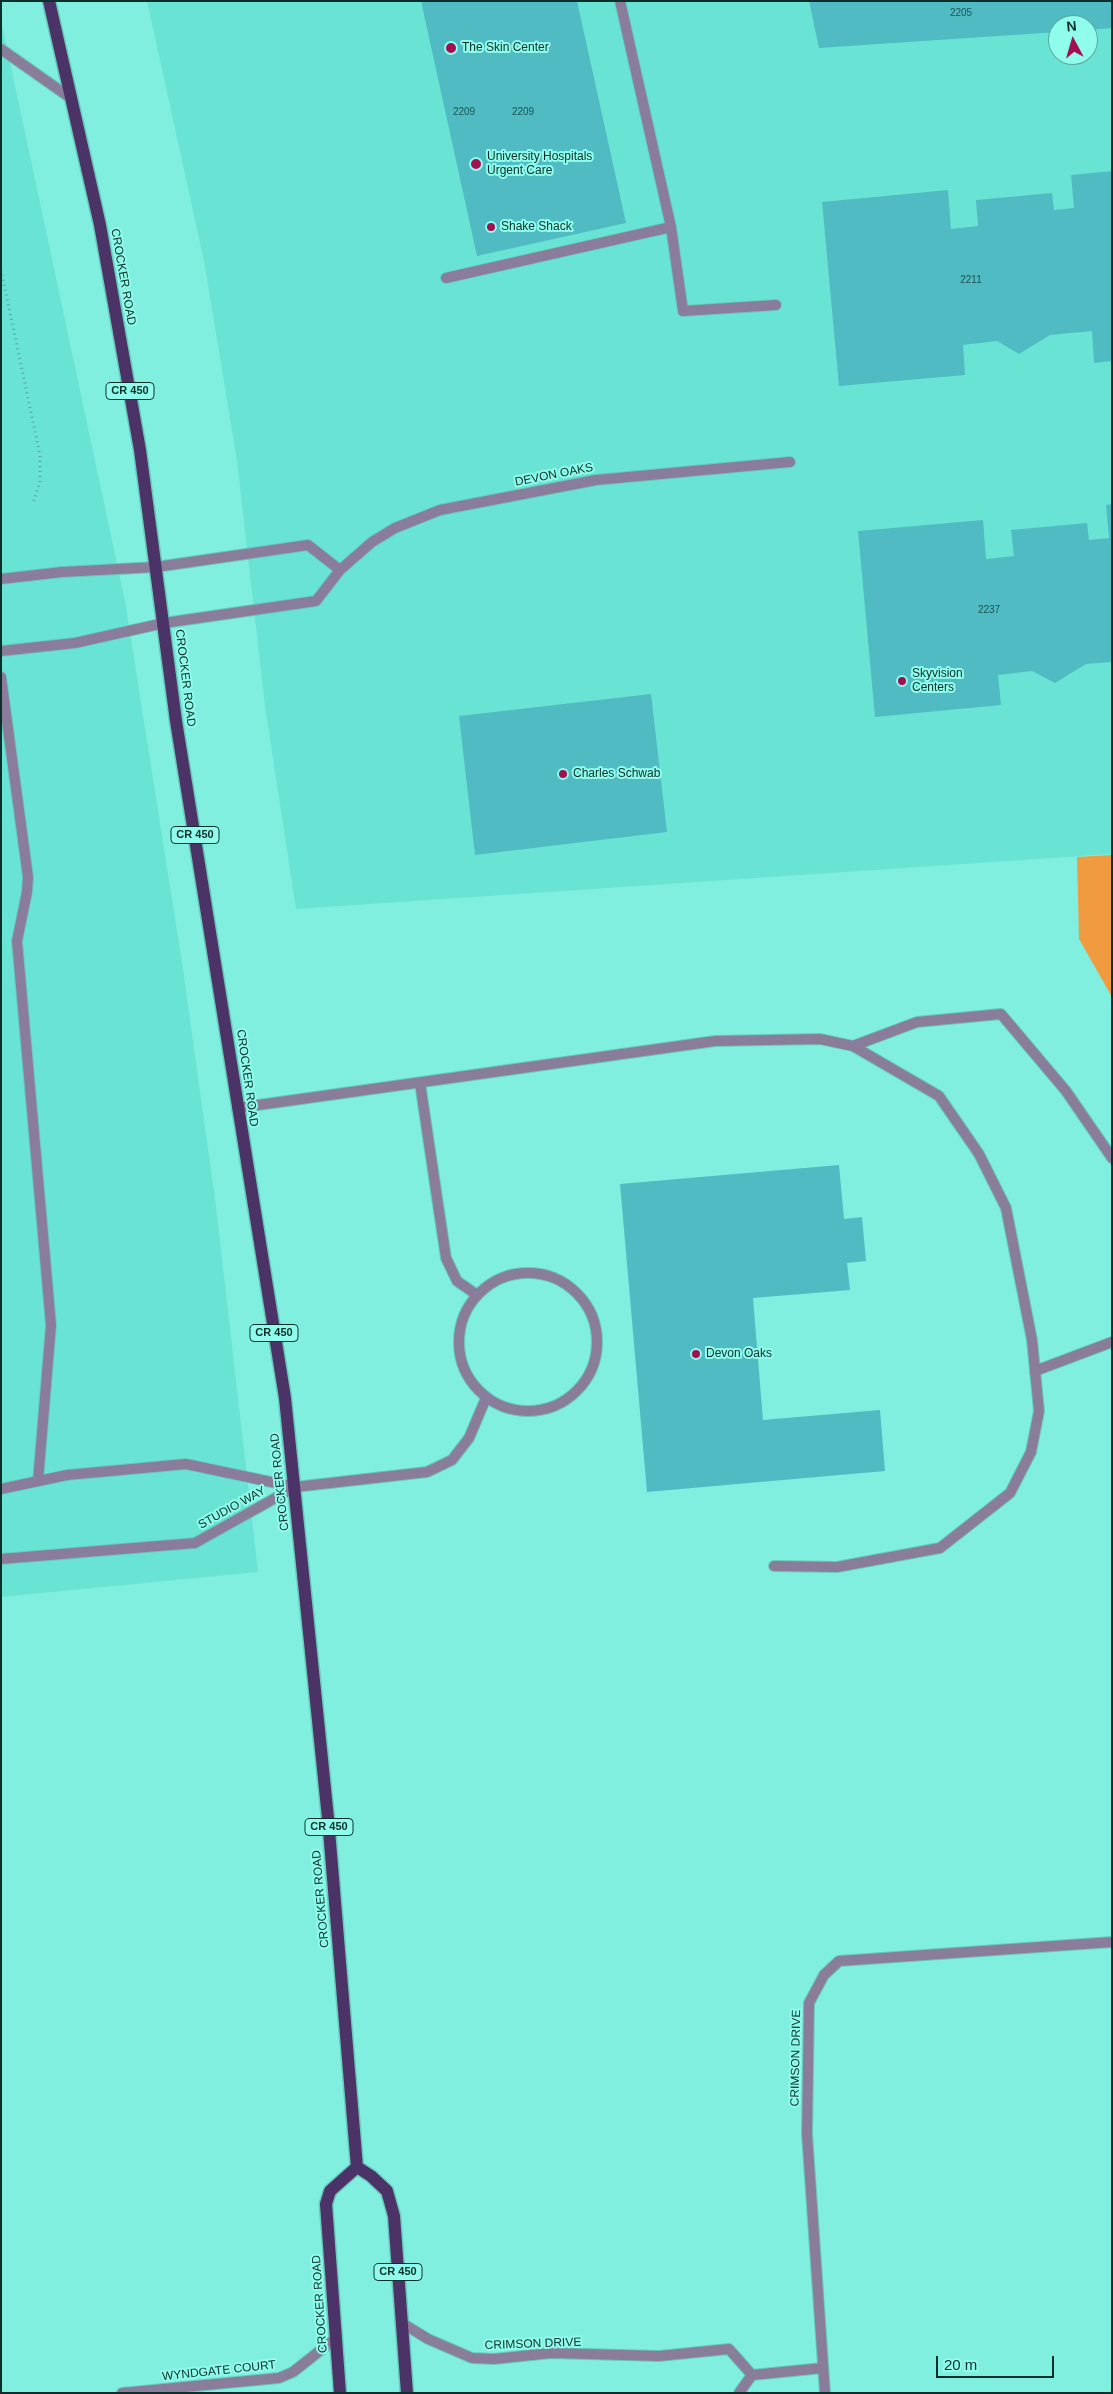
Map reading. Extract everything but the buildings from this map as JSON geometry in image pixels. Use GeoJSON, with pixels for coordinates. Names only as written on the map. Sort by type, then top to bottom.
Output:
{"type":"FeatureCollection","features":[{"type":"Feature","properties":{"kind":"main road","name":"CROCKER ROAD"},"geometry":{"type":"LineString","coordinates":[[49,1],[103,244],[140,450],[176,721],[285,1398],[328,1818],[357,2167],[330,2191],[327,2196],[340,2393]]}},
{"type":"Feature","properties":{"kind":"main road","name":"CR 450"},"geometry":{"type":"LineString","coordinates":[[357,2167],[371,2176],[387,2191],[394,2216],[407,2393]]}},
{"type":"Feature","properties":{"kind":"street"},"geometry":{"type":"LineString","coordinates":[[620,1],[671,227],[683,311],[776,305]]}},
{"type":"Feature","properties":{"kind":"street"},"geometry":{"type":"LineString","coordinates":[[1,49],[72,99]]}},
{"type":"Feature","properties":{"kind":"street"},"geometry":{"type":"LineString","coordinates":[[446,278],[671,227]]}},
{"type":"Feature","properties":{"kind":"street","name":"DEVON OAKS"},"geometry":{"type":"LineString","coordinates":[[1,650],[75,643],[164,623],[316,601],[340,570],[372,542],[395,528],[440,510],[596,480],[790,462]]}},
{"type":"Feature","properties":{"kind":"street"},"geometry":{"type":"LineString","coordinates":[[1,579],[62,572],[156,567],[308,545],[340,570]]}},
{"type":"Feature","properties":{"kind":"street"},"geometry":{"type":"LineString","coordinates":[[1,677],[28,876],[27,892],[17,941],[51,1324],[38,1481]]}},
{"type":"Feature","properties":{"kind":"street"},"geometry":{"type":"LineString","coordinates":[[853,1046],[917,1022],[1000,1014],[1066,1091],[1112,1158]]}},
{"type":"Feature","properties":{"kind":"street"},"geometry":{"type":"LineString","coordinates":[[237,1108],[715,1041],[820,1039],[853,1046],[939,1096],[979,1154],[1006,1208],[1032,1340],[1039,1411],[1031,1452],[1010,1493],[940,1548],[838,1567],[774,1566]]}},
{"type":"Feature","properties":{"kind":"street"},"geometry":{"type":"LineString","coordinates":[[420,1083],[446,1258],[457,1280],[478,1295]]}},
{"type":"Feature","properties":{"kind":"street"},"geometry":{"type":"LineString","coordinates":[[518,1273],[541,1274],[562,1281],[579,1295],[592,1314],[597,1336],[595,1358],[586,1379],[572,1396],[552,1407],[530,1411],[507,1408],[486,1398],[470,1381],[460,1360],[458,1336],[464,1314],[478,1295],[496,1280],[518,1273]]}},
{"type":"Feature","properties":{"kind":"street"},"geometry":{"type":"LineString","coordinates":[[1035,1371],[1112,1342]]}},
{"type":"Feature","properties":{"kind":"street"},"geometry":{"type":"LineString","coordinates":[[295,1487],[427,1472],[452,1460],[469,1438],[486,1398]]}},
{"type":"Feature","properties":{"kind":"street","name":"STUDIO WAY"},"geometry":{"type":"LineString","coordinates":[[1,1489],[67,1475],[186,1464],[295,1487]]}},
{"type":"Feature","properties":{"kind":"street","name":"STUDIO WAY"},"geometry":{"type":"LineString","coordinates":[[1,1559],[195,1544],[295,1487]]}},
{"type":"Feature","properties":{"kind":"street","name":"CRIMSON DRIVE"},"geometry":{"type":"LineString","coordinates":[[825,2393],[807,2134],[809,2003],[824,1975],[839,1961],[1112,1942]]}},
{"type":"Feature","properties":{"kind":"street","name":"CRIMSON DRIVE"},"geometry":{"type":"LineString","coordinates":[[402,2323],[428,2339],[472,2358],[551,2354],[659,2356],[729,2349],[752,2374]]}},
{"type":"Feature","properties":{"kind":"street","name":"WYNDGATE COURT"},"geometry":{"type":"LineString","coordinates":[[122,2393],[279,2378],[294,2372],[336,2338]]}},
{"type":"Feature","properties":{"kind":"street"},"geometry":{"type":"LineString","coordinates":[[739,2393],[752,2374],[823,2368]]}},
{"type":"Feature","properties":{"kind":"path"},"geometry":{"type":"LineString","coordinates":[[1,270],[40,455],[40,482],[32,503]]}},
{"type":"Feature","properties":{"kind":"shaded area"},"geometry":{"type":"Polygon","coordinates":[[[147,1],[1112,1],[1112,854],[296,909],[265,706],[237,461],[204,261],[147,1]]]}},
{"type":"Feature","properties":{"kind":"shaded area"},"geometry":{"type":"Polygon","coordinates":[[[1,20],[125,601],[183,969],[216,1206],[258,1572],[1,1597],[1,20]]]}},
{"type":"Feature","properties":{"kind":"shaded area"},"geometry":{"type":"Polygon","coordinates":[[[1112,855],[1112,997],[1079,939],[1077,857],[1112,855]]]}},
{"type":"Feature","properties":{"kind":"place","name":"The Skin Center"},"geometry":{"type":"Point","coordinates":[451,48]}},
{"type":"Feature","properties":{"kind":"place","name":"University Hospitals Urgent Care"},"geometry":{"type":"Point","coordinates":[476,164]}},
{"type":"Feature","properties":{"kind":"place","name":"Shake Shack"},"geometry":{"type":"Point","coordinates":[491,227]}},
{"type":"Feature","properties":{"kind":"place","name":"Skyvision Centers"},"geometry":{"type":"Point","coordinates":[902,681]}},
{"type":"Feature","properties":{"kind":"place","name":"Charles Schwab"},"geometry":{"type":"Point","coordinates":[563,774]}},
{"type":"Feature","properties":{"kind":"place","name":"Devon Oaks"},"geometry":{"type":"Point","coordinates":[696,1354]}}]}
